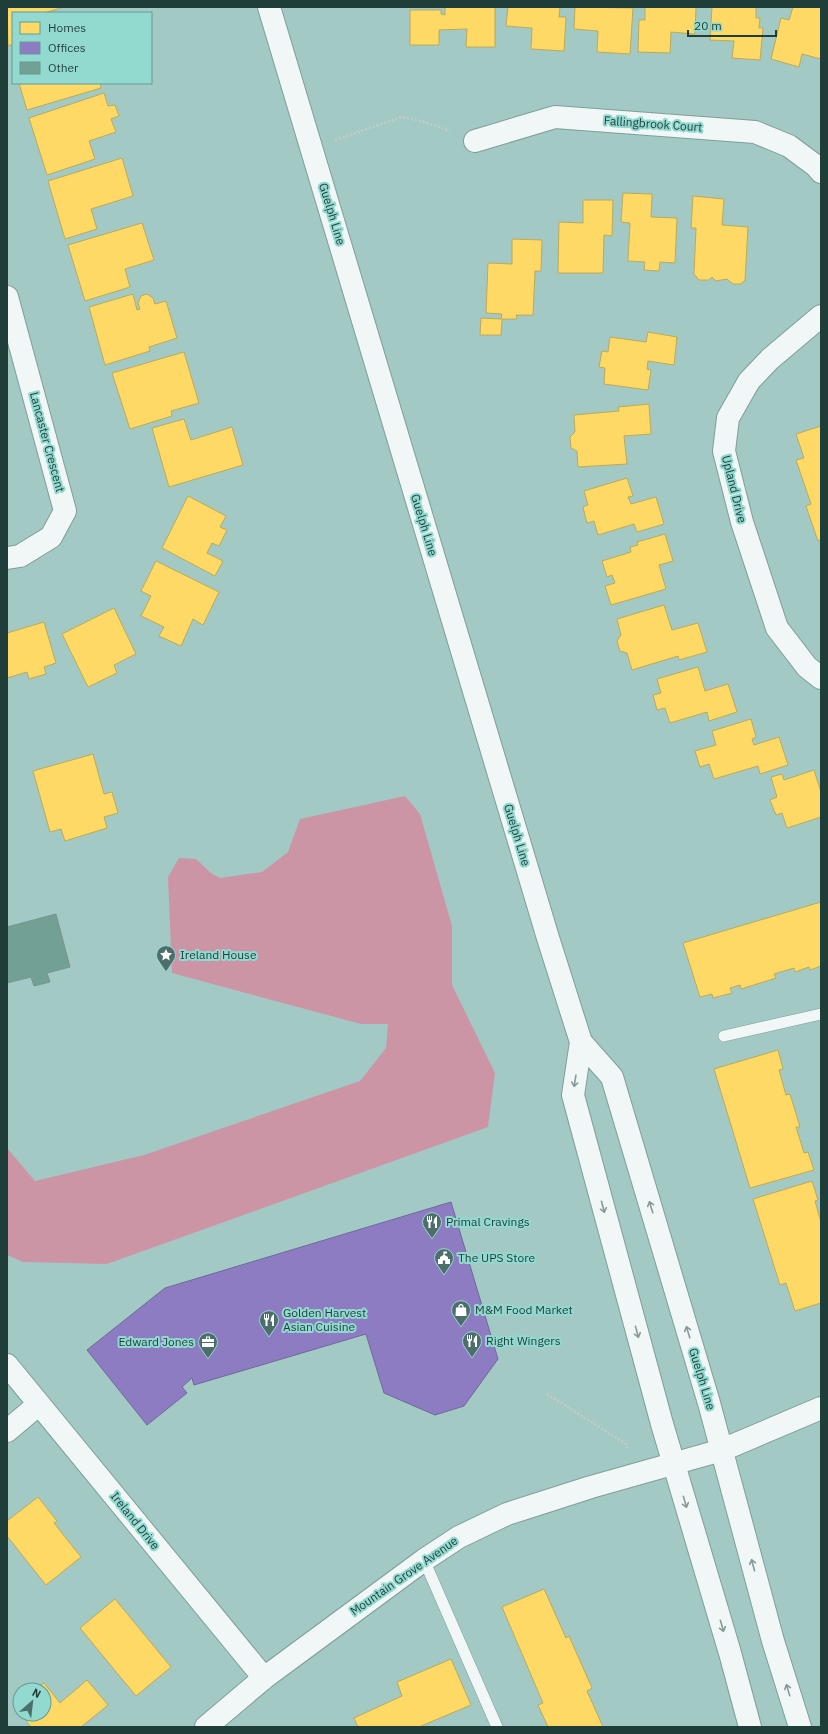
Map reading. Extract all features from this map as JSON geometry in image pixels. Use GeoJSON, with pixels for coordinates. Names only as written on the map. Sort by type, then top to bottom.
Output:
{"type":"FeatureCollection","features":[{"type":"Feature","properties":{"kind":"main road","name":"Guelph Line"},"geometry":{"type":"LineString","coordinates":[[269,7],[548,938],[581,1042],[612,1077],[722,1450],[773,1641],[800,1727]]}},
{"type":"Feature","properties":{"kind":"main road","name":"Fallingbrook Court"},"geometry":{"type":"LineString","coordinates":[[475,141],[555,117],[755,132],[790,146],[816,166],[821,172]]}},
{"type":"Feature","properties":{"kind":"main road","name":"Lancaster Crescent"},"geometry":{"type":"LineString","coordinates":[[7,297],[65,511],[51,537],[20,556],[7,558]]}},
{"type":"Feature","properties":{"kind":"main road","name":"Upland Drive"},"geometry":{"type":"LineString","coordinates":[[821,316],[770,359],[749,381],[728,418],[724,451],[742,522],[777,628],[807,667],[821,678]]}},
{"type":"Feature","properties":{"kind":"main road","name":"Guelph Line"},"geometry":{"type":"LineString","coordinates":[[581,1042],[573,1095],[674,1464],[730,1652],[750,1727]]}},
{"type":"Feature","properties":{"kind":"main road","name":"Ireland Drive"},"geometry":{"type":"LineString","coordinates":[[7,1365],[264,1678]]}},
{"type":"Feature","properties":{"kind":"main road"},"geometry":{"type":"LineString","coordinates":[[7,1431],[39,1404]]}},
{"type":"Feature","properties":{"kind":"main road","name":"Mountain Grove Avenue"},"geometry":{"type":"LineString","coordinates":[[206,1727],[264,1678],[424,1560],[459,1537],[507,1514],[636,1474],[722,1450],[821,1408]]}},
{"type":"Feature","properties":{"kind":"lane"},"geometry":{"type":"LineString","coordinates":[[724,1036],[821,1016]]}},
{"type":"Feature","properties":{"kind":"lane"},"geometry":{"type":"LineString","coordinates":[[424,1560],[498,1727]]}},
{"type":"Feature","properties":{"kind":"path"},"geometry":{"type":"LineString","coordinates":[[312,148],[402,117],[425,122],[475,141]]}},
{"type":"Feature","properties":{"kind":"path"},"geometry":{"type":"LineString","coordinates":[[547,1394],[626,1444],[636,1474]]}},
{"type":"Feature","properties":{"kind":"shaded area"},"geometry":{"type":"Polygon","coordinates":[[[405,796],[420,814],[452,926],[452,985],[495,1073],[488,1127],[107,1264],[23,1262],[7,1255],[7,1148],[35,1181],[144,1155],[360,1081],[386,1048],[388,1024],[361,1024],[172,973],[168,877],[179,858],[196,859],[211,873],[220,878],[262,872],[288,852],[300,819],[405,796]]]}},
{"type":"Feature","properties":{"kind":"building: Homes"},"geometry":{"type":"Polygon","coordinates":[[[7,7],[64,7],[47,12],[12,12],[12,44],[8,46],[7,7]]]}},
{"type":"Feature","properties":{"kind":"building: Homes"},"geometry":{"type":"Polygon","coordinates":[[[445,7],[495,7],[495,47],[466,47],[467,29],[439,30],[439,45],[410,45],[410,10],[441,10],[441,14],[445,15],[445,7]]]}},
{"type":"Feature","properties":{"kind":"building: Homes"},"geometry":{"type":"Polygon","coordinates":[[[508,7],[560,7],[559,17],[566,17],[564,51],[531,49],[532,28],[506,26],[508,7]]]}},
{"type":"Feature","properties":{"kind":"building: Homes"},"geometry":{"type":"Polygon","coordinates":[[[575,7],[633,8],[630,54],[597,52],[598,31],[574,29],[575,7]]]}},
{"type":"Feature","properties":{"kind":"building: Homes"},"geometry":{"type":"Polygon","coordinates":[[[645,7],[696,7],[695,34],[671,32],[670,53],[638,52],[639,20],[645,20],[645,7]]]}},
{"type":"Feature","properties":{"kind":"building: Homes"},"geometry":{"type":"Polygon","coordinates":[[[712,7],[756,7],[756,18],[760,18],[759,28],[763,28],[760,60],[732,58],[734,41],[710,40],[712,7]]]}},
{"type":"Feature","properties":{"kind":"building: Homes"},"geometry":{"type":"Polygon","coordinates":[[[793,7],[821,7],[821,59],[802,54],[799,67],[771,59],[781,18],[789,20],[793,7]]]}},
{"type":"Feature","properties":{"kind":"building: Homes"},"geometry":{"type":"Polygon","coordinates":[[[19,84],[100,84],[101,88],[27,110],[19,84]]]}},
{"type":"Feature","properties":{"kind":"building: Homes"},"geometry":{"type":"Polygon","coordinates":[[[104,93],[108,106],[115,105],[119,116],[111,119],[116,132],[89,141],[95,159],[47,175],[29,118],[104,93]]]}},
{"type":"Feature","properties":{"kind":"building: Homes"},"geometry":{"type":"Polygon","coordinates":[[[122,158],[133,196],[91,209],[97,229],[65,239],[48,181],[122,158]]]}},
{"type":"Feature","properties":{"kind":"building: Homes"},"geometry":{"type":"Polygon","coordinates":[[[623,193],[652,194],[651,217],[677,218],[675,263],[660,262],[659,271],[644,270],[645,262],[628,261],[630,223],[621,222],[623,193]]]}},
{"type":"Feature","properties":{"kind":"building: Homes"},"geometry":{"type":"Polygon","coordinates":[[[693,196],[724,199],[722,225],[748,227],[745,280],[741,284],[733,284],[727,279],[716,281],[712,277],[709,280],[699,280],[694,274],[696,228],[691,228],[693,196]]]}},
{"type":"Feature","properties":{"kind":"building: Homes"},"geometry":{"type":"Polygon","coordinates":[[[583,200],[613,200],[612,236],[604,235],[603,273],[558,273],[559,222],[583,223],[583,200]]]}},
{"type":"Feature","properties":{"kind":"building: Homes"},"geometry":{"type":"Polygon","coordinates":[[[142,223],[154,260],[125,269],[130,287],[85,301],[68,245],[142,223]]]}},
{"type":"Feature","properties":{"kind":"building: Homes"},"geometry":{"type":"Polygon","coordinates":[[[512,239],[542,240],[541,271],[535,271],[533,315],[516,315],[517,319],[502,319],[501,335],[480,335],[481,318],[501,319],[502,314],[486,313],[488,263],[512,264],[512,239]]]}},
{"type":"Feature","properties":{"kind":"building: Homes"},"geometry":{"type":"Polygon","coordinates":[[[133,294],[137,310],[140,309],[138,303],[141,296],[147,294],[153,298],[155,304],[166,301],[177,338],[149,347],[150,351],[105,365],[89,307],[133,294]]]}},
{"type":"Feature","properties":{"kind":"building: Homes"},"geometry":{"type":"Polygon","coordinates":[[[648,332],[677,337],[674,365],[648,361],[647,369],[651,370],[648,390],[604,384],[605,368],[599,367],[602,351],[608,352],[610,337],[646,342],[648,332]]]}},
{"type":"Feature","properties":{"kind":"building: Homes"},"geometry":{"type":"Polygon","coordinates":[[[184,352],[199,403],[171,411],[172,416],[130,429],[112,373],[184,352]]]}},
{"type":"Feature","properties":{"kind":"building: Homes"},"geometry":{"type":"Polygon","coordinates":[[[649,404],[651,434],[624,436],[627,464],[578,467],[577,451],[571,448],[570,437],[575,432],[574,415],[619,411],[618,407],[649,404]]]}},
{"type":"Feature","properties":{"kind":"building: Homes"},"geometry":{"type":"Polygon","coordinates":[[[184,419],[191,440],[232,427],[243,465],[169,487],[152,428],[184,419]]]}},
{"type":"Feature","properties":{"kind":"building: Homes"},"geometry":{"type":"Polygon","coordinates":[[[821,426],[821,540],[818,541],[806,506],[811,504],[796,460],[804,458],[796,434],[821,426]]]}},
{"type":"Feature","properties":{"kind":"building: Homes"},"geometry":{"type":"Polygon","coordinates":[[[627,478],[633,496],[628,497],[631,504],[656,497],[664,524],[637,532],[634,524],[598,535],[594,521],[587,523],[583,507],[588,505],[584,491],[627,478]]]}},
{"type":"Feature","properties":{"kind":"building: Homes"},"geometry":{"type":"Polygon","coordinates":[[[188,496],[226,516],[220,527],[227,530],[219,546],[212,543],[207,553],[223,561],[215,576],[162,548],[188,496]]]}},
{"type":"Feature","properties":{"kind":"building: Homes"},"geometry":{"type":"Polygon","coordinates":[[[665,534],[673,561],[659,565],[666,589],[611,605],[605,586],[615,583],[612,575],[607,577],[602,561],[631,552],[630,547],[638,545],[637,542],[665,534]]]}},
{"type":"Feature","properties":{"kind":"building: Homes"},"geometry":{"type":"Polygon","coordinates":[[[156,561],[219,592],[203,625],[193,619],[181,646],[159,636],[164,627],[141,616],[151,596],[141,591],[156,561]]]}},
{"type":"Feature","properties":{"kind":"building: Homes"},"geometry":{"type":"Polygon","coordinates":[[[664,605],[672,630],[698,623],[707,652],[679,660],[678,656],[632,670],[627,653],[620,651],[617,641],[621,635],[617,619],[664,605]]]}},
{"type":"Feature","properties":{"kind":"building: Homes"},"geometry":{"type":"Polygon","coordinates":[[[114,608],[136,654],[114,665],[117,673],[88,687],[62,634],[114,608]]]}},
{"type":"Feature","properties":{"kind":"building: Homes"},"geometry":{"type":"Polygon","coordinates":[[[44,622],[56,663],[44,667],[46,674],[29,679],[27,672],[7,678],[7,633],[44,622]]]}},
{"type":"Feature","properties":{"kind":"building: Homes"},"geometry":{"type":"Polygon","coordinates":[[[698,667],[705,691],[728,684],[737,712],[709,721],[707,712],[670,723],[665,708],[657,710],[653,695],[661,693],[657,679],[698,667]]]}},
{"type":"Feature","properties":{"kind":"building: Homes"},"geometry":{"type":"Polygon","coordinates":[[[751,719],[756,737],[752,739],[754,745],[779,737],[788,765],[760,774],[758,766],[714,779],[709,764],[700,767],[695,751],[716,745],[712,731],[751,719]]]}},
{"type":"Feature","properties":{"kind":"building: Homes"},"geometry":{"type":"Polygon","coordinates":[[[93,754],[104,794],[112,792],[118,813],[104,817],[107,828],[65,841],[61,829],[50,832],[33,771],[93,754]]]}},
{"type":"Feature","properties":{"kind":"building: Homes"},"geometry":{"type":"Polygon","coordinates":[[[814,770],[821,792],[821,817],[787,828],[782,813],[776,815],[770,800],[777,797],[771,777],[782,774],[784,780],[814,770]]]}},
{"type":"Feature","properties":{"kind":"building: Homes"},"geometry":{"type":"Polygon","coordinates":[[[821,902],[821,966],[810,970],[809,967],[795,972],[794,968],[774,974],[776,978],[741,989],[740,985],[730,988],[732,993],[713,998],[712,994],[700,997],[683,943],[821,902]]]}},
{"type":"Feature","properties":{"kind":"building: Homes"},"geometry":{"type":"Polygon","coordinates":[[[778,1050],[783,1069],[779,1070],[786,1095],[790,1094],[800,1127],[796,1127],[804,1153],[808,1152],[814,1170],[750,1188],[714,1069],[778,1050]]]}},
{"type":"Feature","properties":{"kind":"building: Homes"},"geometry":{"type":"Polygon","coordinates":[[[812,1181],[818,1200],[815,1201],[821,1222],[821,1303],[795,1311],[786,1283],[780,1285],[753,1199],[812,1181]]]}},
{"type":"Feature","properties":{"kind":"building: Homes"},"geometry":{"type":"Polygon","coordinates":[[[38,1497],[57,1521],[54,1523],[81,1557],[46,1585],[7,1536],[7,1521],[38,1497]]]}},
{"type":"Feature","properties":{"kind":"building: Homes"},"geometry":{"type":"Polygon","coordinates":[[[544,1589],[566,1638],[569,1636],[592,1688],[587,1691],[603,1727],[548,1727],[538,1705],[543,1703],[502,1607],[544,1589]]]}},
{"type":"Feature","properties":{"kind":"building: Homes"},"geometry":{"type":"Polygon","coordinates":[[[115,1599],[171,1667],[136,1696],[80,1628],[115,1599]]]}},
{"type":"Feature","properties":{"kind":"building: Homes"},"geometry":{"type":"Polygon","coordinates":[[[451,1659],[471,1705],[421,1726],[422,1727],[358,1727],[354,1718],[402,1696],[397,1682],[451,1659]]]}},
{"type":"Feature","properties":{"kind":"building: Homes"},"geometry":{"type":"Polygon","coordinates":[[[87,1680],[108,1705],[81,1727],[31,1727],[27,1722],[52,1722],[52,1693],[60,1703],[87,1680]]]}},
{"type":"Feature","properties":{"kind":"building: Offices"},"geometry":{"type":"Polygon","coordinates":[[[451,1202],[498,1359],[464,1406],[435,1415],[384,1393],[366,1334],[194,1385],[192,1378],[182,1387],[187,1393],[147,1425],[87,1350],[165,1288],[451,1202]]]}},
{"type":"Feature","properties":{"kind":"building: Other"},"geometry":{"type":"Polygon","coordinates":[[[56,914],[70,967],[47,973],[50,982],[34,986],[31,977],[7,983],[7,927],[56,914]]]}},
{"type":"Feature","properties":{"kind":"place","name":"Ireland House"},"geometry":{"type":"Point","coordinates":[166,972]}},
{"type":"Feature","properties":{"kind":"place","name":"Primal Cravings"},"geometry":{"type":"Point","coordinates":[432,1239]}},
{"type":"Feature","properties":{"kind":"place","name":"The UPS Store"},"geometry":{"type":"Point","coordinates":[444,1275]}},
{"type":"Feature","properties":{"kind":"place","name":"M&M Food Market"},"geometry":{"type":"Point","coordinates":[461,1327]}},
{"type":"Feature","properties":{"kind":"place","name":"Golden Harvest Asian Cuisine"},"geometry":{"type":"Point","coordinates":[269,1337]}},
{"type":"Feature","properties":{"kind":"place","name":"Right Wingers"},"geometry":{"type":"Point","coordinates":[472,1358]}},
{"type":"Feature","properties":{"kind":"place","name":"Edward Jones"},"geometry":{"type":"Point","coordinates":[208,1359]}}]}
